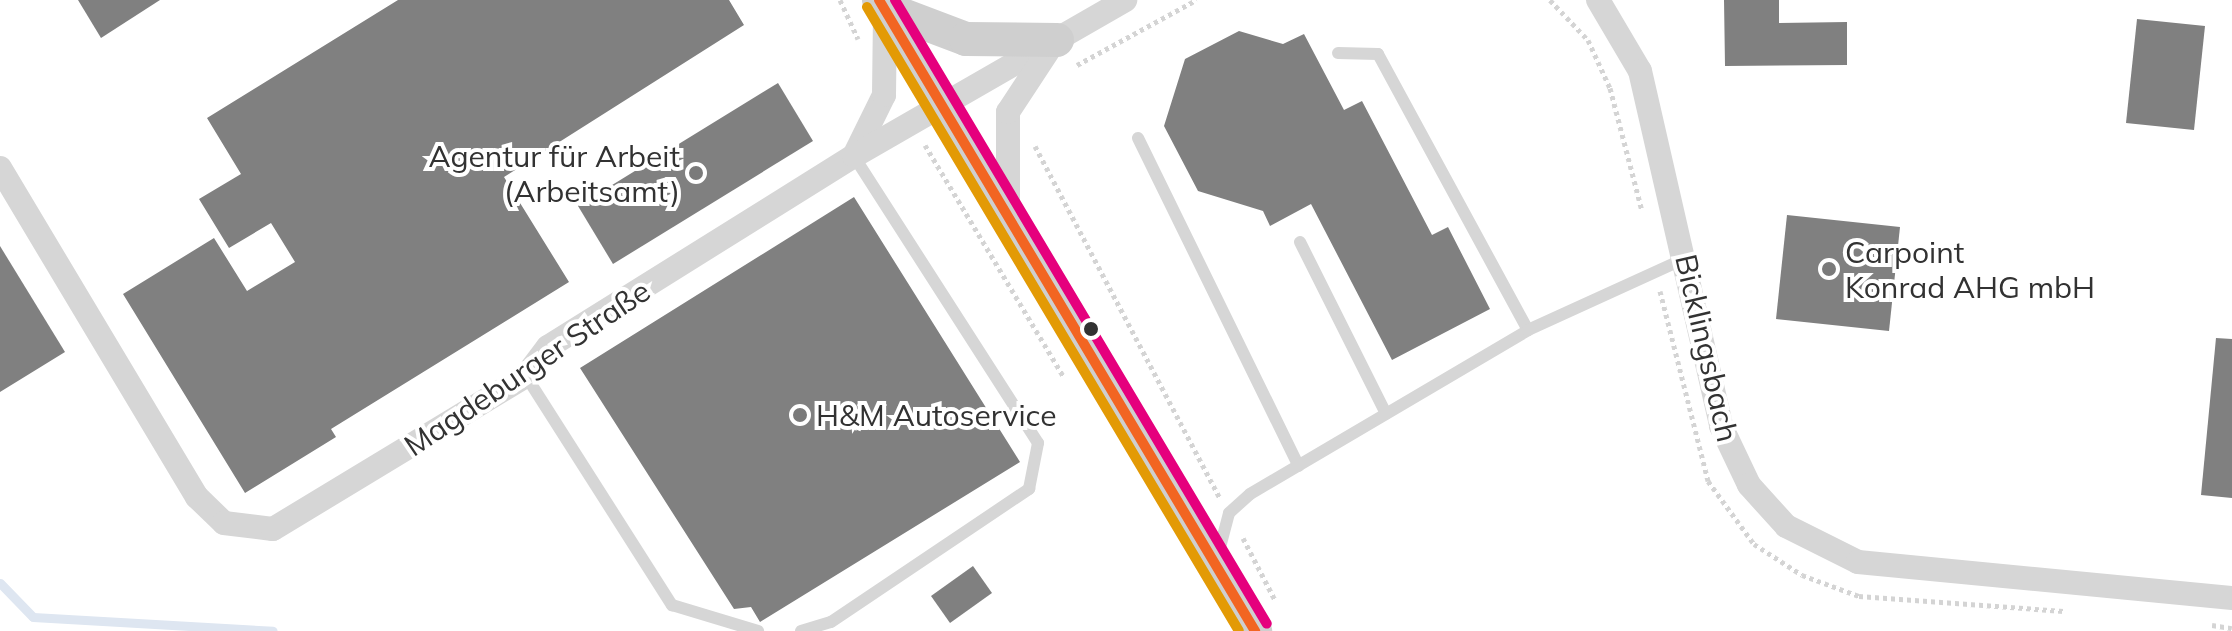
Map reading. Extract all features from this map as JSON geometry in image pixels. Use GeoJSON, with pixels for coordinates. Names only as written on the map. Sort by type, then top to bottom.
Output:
{"type":"FeatureCollection","features":[{"type":"Feature","properties":{"kind":"main road"},"geometry":{"type":"LineString","coordinates":[[882,4],[966,39],[1062,56]]}},
{"type":"Feature","properties":{"kind":"main road"},"geometry":{"type":"LineString","coordinates":[[882,4],[1008,208],[1215,565],[1267,623]]}},
{"type":"Feature","properties":{"kind":"street","name":"Magdeburger Straße"},"geometry":{"type":"LineString","coordinates":[[0,168],[197,497],[224,523],[255,530],[289,524],[526,376],[548,347],[854,156],[943,105],[1062,56],[1125,0]]}},
{"type":"Feature","properties":{"kind":"street","name":"Bicklingsbach"},"geometry":{"type":"LineString","coordinates":[[1598,0],[1640,71],[1686,258],[1712,391],[1734,460],[1767,507],[1807,541],[1858,562],[1902,569],[2232,598]]}},
{"type":"Feature","properties":{"kind":"street"},"geometry":{"type":"LineString","coordinates":[[854,156],[884,95],[882,4]]}},
{"type":"Feature","properties":{"kind":"street"},"geometry":{"type":"LineString","coordinates":[[1008,208],[1008,112],[1062,56]]}},
{"type":"Feature","properties":{"kind":"lane"},"geometry":{"type":"LineString","coordinates":[[1338,53],[1378,54],[1528,330]]}},
{"type":"Feature","properties":{"kind":"lane"},"geometry":{"type":"LineString","coordinates":[[1138,138],[1299,466]]}},
{"type":"Feature","properties":{"kind":"lane"},"geometry":{"type":"LineString","coordinates":[[801,631],[831,622],[1029,489],[1038,443],[854,156]]}},
{"type":"Feature","properties":{"kind":"lane"},"geometry":{"type":"LineString","coordinates":[[1300,242],[1386,414]]}},
{"type":"Feature","properties":{"kind":"lane"},"geometry":{"type":"LineString","coordinates":[[1215,565],[1229,513],[1299,466],[1528,330],[1686,258]]}},
{"type":"Feature","properties":{"kind":"lane"},"geometry":{"type":"LineString","coordinates":[[526,376],[672,605],[758,631]]}},
{"type":"Feature","properties":{"kind":"path"},"geometry":{"type":"LineString","coordinates":[[1062,56],[1196,0]]}},
{"type":"Feature","properties":{"kind":"path"},"geometry":{"type":"LineString","coordinates":[[1550,0],[1588,40],[1610,88],[1708,481],[1754,544],[1802,575],[1859,596],[2076,611]]}},
{"type":"Feature","properties":{"kind":"path"},"geometry":{"type":"LineString","coordinates":[[1032,141],[1229,513],[1267,623]]}},
{"type":"Feature","properties":{"kind":"path"},"geometry":{"type":"LineString","coordinates":[[2204,624],[2232,628]]}},
{"type":"Feature","properties":{"kind":"building"},"geometry":{"type":"Polygon","coordinates":[[[78,0],[160,0],[101,38],[78,0]]]}},
{"type":"Feature","properties":{"kind":"building"},"geometry":{"type":"Polygon","coordinates":[[[398,0],[729,0],[744,25],[504,177],[569,282],[331,429],[336,437],[245,493],[123,294],[214,238],[247,291],[295,262],[271,223],[229,248],[199,199],[241,174],[207,118],[398,0]]]}},
{"type":"Feature","properties":{"kind":"building"},"geometry":{"type":"Polygon","coordinates":[[[1724,0],[1779,0],[1779,23],[1847,22],[1847,65],[1725,66],[1724,0]]]}},
{"type":"Feature","properties":{"kind":"building"},"geometry":{"type":"Polygon","coordinates":[[[2137,19],[2205,26],[2194,130],[2126,123],[2137,19]]]}},
{"type":"Feature","properties":{"kind":"building"},"geometry":{"type":"Polygon","coordinates":[[[1239,31],[1283,44],[1304,34],[1344,110],[1362,101],[1432,235],[1448,227],[1490,309],[1392,360],[1311,204],[1270,226],[1263,211],[1198,191],[1164,126],[1185,59],[1239,31]]]}},
{"type":"Feature","properties":{"kind":"building","name":"Agentur für Arbeit (Arbeitsamt)"},"geometry":{"type":"Polygon","coordinates":[[[778,83],[813,141],[613,264],[578,206],[778,83]]]}},
{"type":"Feature","properties":{"kind":"building","name":"H&M Autoservice"},"geometry":{"type":"Polygon","coordinates":[[[854,197],[1020,462],[760,622],[751,607],[734,609],[580,368],[854,197]]]}},
{"type":"Feature","properties":{"kind":"building"},"geometry":{"type":"Polygon","coordinates":[[[1787,215],[1900,227],[1889,331],[1776,319],[1787,215]]]}},
{"type":"Feature","properties":{"kind":"building"},"geometry":{"type":"Polygon","coordinates":[[[0,246],[65,352],[0,392],[0,246]]]}},
{"type":"Feature","properties":{"kind":"building"},"geometry":{"type":"Polygon","coordinates":[[[2216,338],[2232,339],[2232,498],[2201,495],[2216,338]]]}},
{"type":"Feature","properties":{"kind":"building"},"geometry":{"type":"Polygon","coordinates":[[[973,566],[992,593],[950,623],[931,596],[973,566]]]}},
{"type":"Feature","properties":{"kind":"waterway","name":"Bicklingsbach"},"geometry":{"type":"LineString","coordinates":[[0,583],[33,617],[273,631]]}},
{"type":"Feature","properties":{"kind":"transit line"},"geometry":{"type":"LineString","coordinates":[[879,0],[1255,631]]}},
{"type":"Feature","properties":{"kind":"transit line"},"geometry":{"type":"LineString","coordinates":[[895,0],[1267,624]]}},
{"type":"Feature","properties":{"kind":"transit line"},"geometry":{"type":"LineString","coordinates":[[867,7],[1239,631]]}},
{"type":"Feature","properties":{"kind":"place","name":"Agentur für Arbeit (Arbeitsamt)"},"geometry":{"type":"Point","coordinates":[696,173]}},
{"type":"Feature","properties":{"kind":"place","name":"Carpoint Konrad AHG mbH"},"geometry":{"type":"Point","coordinates":[1829,269]}},
{"type":"Feature","properties":{"kind":"place","name":"H&M Autoservice"},"geometry":{"type":"Point","coordinates":[800,415]}}]}
